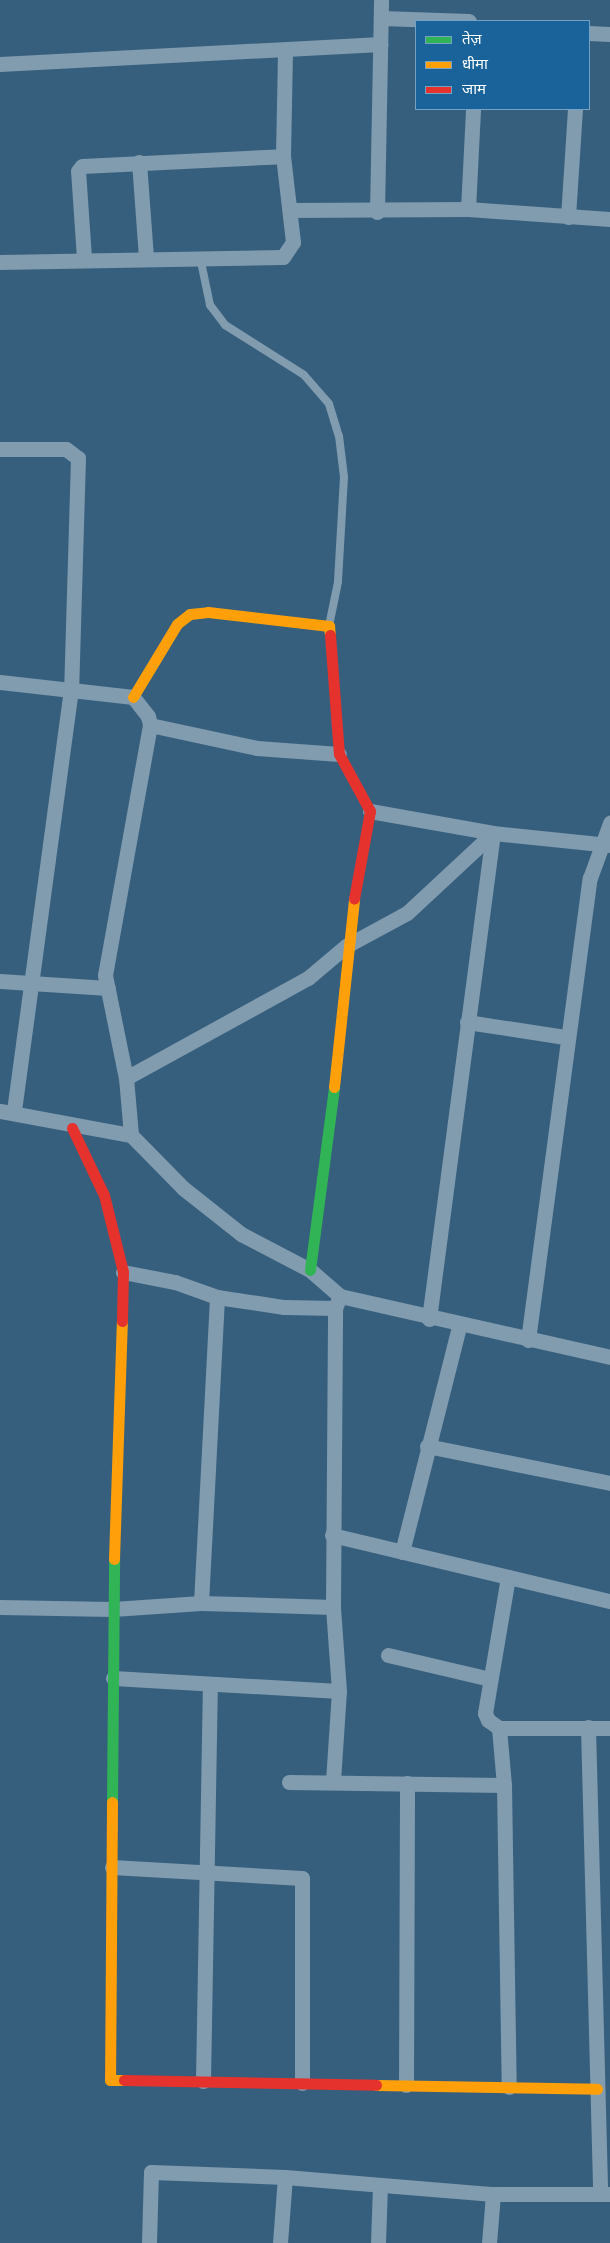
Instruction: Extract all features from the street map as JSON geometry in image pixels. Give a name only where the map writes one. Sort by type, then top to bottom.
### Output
[{"type":"street","points":[[377,212],[381,0]]},
{"type":"street","points":[[381,18],[440,20]]},
{"type":"street","points":[[590,33],[610,34]]},
{"type":"street","points":[[0,64],[285,51],[380,44]]},
{"type":"street","points":[[0,262],[84,258],[283,257],[293,242],[283,156],[285,51]]},
{"type":"street","points":[[468,209],[473,110]]},
{"type":"street","points":[[568,217],[575,110]]},
{"type":"street","points":[[84,258],[78,171],[88,165],[283,156]]},
{"type":"street","points":[[139,162],[146,257]]},
{"type":"street","points":[[290,210],[377,212],[468,209],[610,219]]},
{"type":"street","points":[[0,449],[66,449],[78,458],[71,689],[28,986],[7,1112],[72,1128],[131,1135],[183,1188],[242,1234],[310,1270],[337,1302],[332,1535],[333,1607],[339,1691],[333,1781]]},
{"type":"street","points":[[133,697],[177,624],[190,614],[329,626],[339,754],[370,811],[346,946],[340,1041],[310,1270]]},
{"type":"street","points":[[0,682],[133,697]]},
{"type":"street","points":[[131,1135],[126,1078],[108,988],[108,952],[150,725],[133,697]]},
{"type":"street","points":[[150,725],[257,748],[339,754]]},
{"type":"street","points":[[370,811],[493,833],[606,844]]},
{"type":"street","points":[[528,1340],[565,1038],[590,878],[606,844],[610,824]]},
{"type":"street","points":[[126,1078],[308,978],[346,946],[407,913],[493,833]]},
{"type":"street","points":[[429,1319],[493,833]]},
{"type":"street","points":[[0,981],[28,986],[108,988]]},
{"type":"street","points":[[467,1022],[565,1038]]},
{"type":"street","points":[[72,1128],[104,1195],[123,1272],[113,1609],[110,2080],[597,2089]]},
{"type":"street","points":[[123,1272],[175,1282],[217,1297],[284,1307],[337,1302],[429,1319],[610,1357]]},
{"type":"street","points":[[201,1604],[217,1297]]},
{"type":"street","points":[[402,1552],[427,1446],[459,1326]]},
{"type":"street","points":[[427,1446],[610,1483]]},
{"type":"street","points":[[332,1535],[610,1601]]},
{"type":"street","points":[[508,1577],[485,1713],[499,1728],[504,1785],[509,2087]]},
{"type":"street","points":[[0,1607],[113,1609],[201,1604],[333,1607]]},
{"type":"street","points":[[388,1655],[490,1679]]},
{"type":"street","points":[[113,1678],[339,1691]]},
{"type":"street","points":[[203,2081],[210,1684]]},
{"type":"street","points":[[149,2243],[152,2172],[285,2177],[493,2194],[605,2194],[597,2089],[588,1727]]},
{"type":"street","points":[[499,1728],[610,1728]]},
{"type":"street","points":[[289,1782],[333,1781],[504,1785]]},
{"type":"street","points":[[406,2085],[407,1783]]},
{"type":"street","points":[[112,1867],[302,1878],[302,2083]]},
{"type":"street","points":[[280,2243],[285,2177]]},
{"type":"street","points":[[378,2243],[380,2185]]},
{"type":"street","points":[[489,2243],[493,2194]]},
{"type":"lane","points":[[199,256],[210,305],[225,325],[304,375],[328,404],[339,436],[344,477],[338,582],[329,626]]},
{"type":"traffic: fast","points":[[310,1270],[334,1087]]},
{"type":"traffic: fast","points":[[112,1802],[114,1559]]},
{"type":"traffic: slow","points":[[133,697],[177,624],[190,614],[208,612],[329,626],[330,635]]},
{"type":"traffic: slow","points":[[334,1087],[354,899]]},
{"type":"traffic: slow","points":[[114,1559],[122,1321]]},
{"type":"traffic: slow","points":[[112,1802],[110,2080],[124,2080]]},
{"type":"traffic: slow","points":[[376,2085],[597,2089]]},
{"type":"traffic: jam","points":[[330,635],[339,754],[370,811],[354,899]]},
{"type":"traffic: jam","points":[[72,1128],[104,1195],[123,1272],[122,1321]]},
{"type":"traffic: jam","points":[[124,2080],[376,2085]]}]
